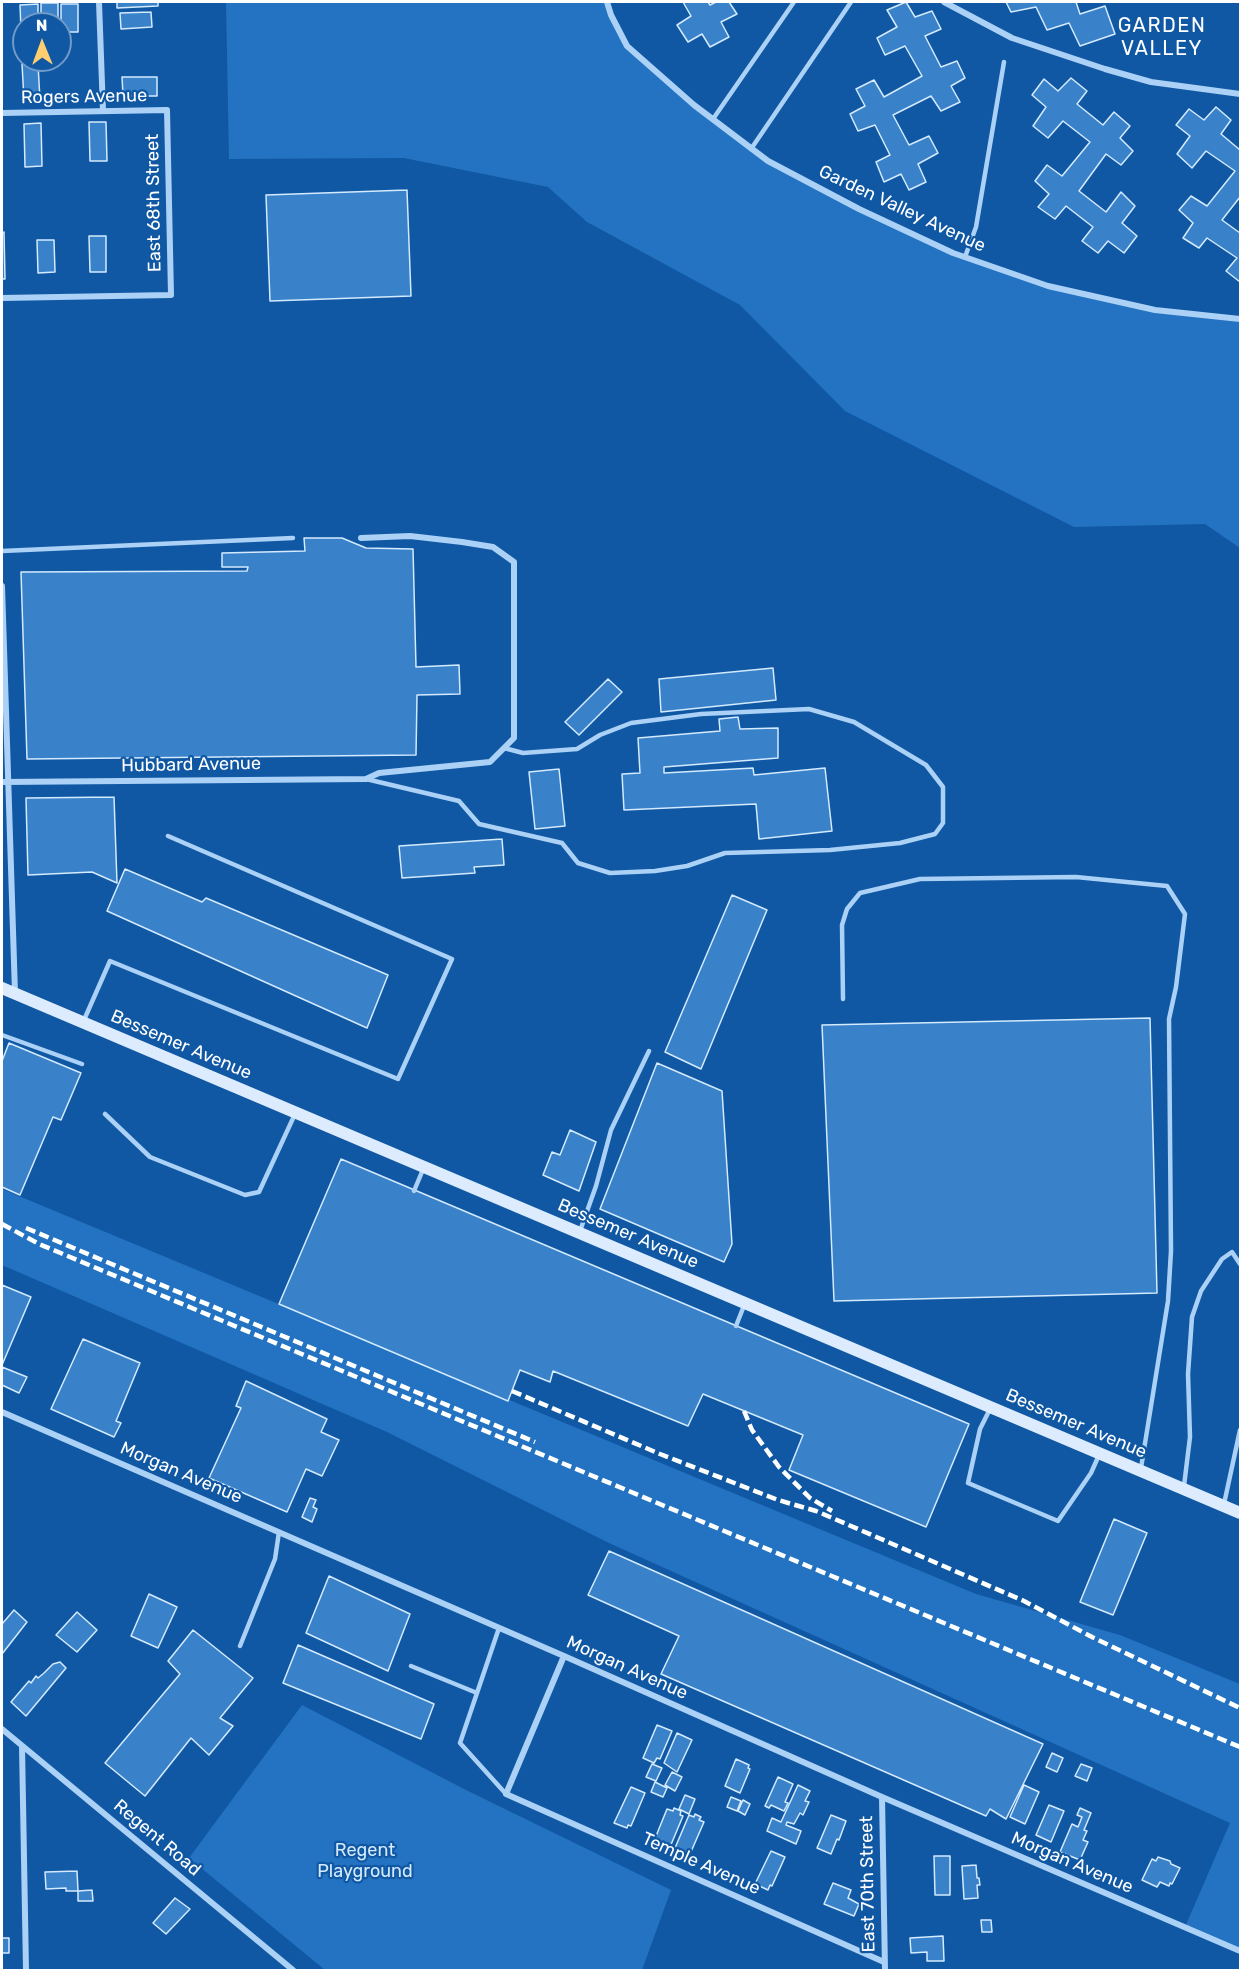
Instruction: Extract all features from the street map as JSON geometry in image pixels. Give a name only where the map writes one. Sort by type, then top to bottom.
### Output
[{"type":"street","points":[[99,2],[103,111]]},
{"type":"street","name":"Garden Valley Avenue","points":[[607,2],[627,46],[713,119],[768,161],[859,208],[965,257],[1048,286],[1155,310],[1240,319]]},
{"type":"street","points":[[944,2],[1012,38],[1105,69],[1151,82],[1240,94]]},
{"type":"street","name":"Rogers Avenue","points":[[2,113],[168,110]]},
{"type":"street","name":"East 68th Street","points":[[2,298],[171,295],[168,110]]},
{"type":"street","points":[[361,538],[410,536],[493,546],[514,562],[514,738],[504,748]]},
{"type":"street","points":[[2,585],[4,782],[15,994]]},
{"type":"street","name":"Hubbard Avenue","points":[[4,782],[366,779],[379,772],[490,762],[504,748]]},
{"type":"street","name":"Bessemer Avenue","points":[[2,988],[1240,1513]]},
{"type":"street","name":"Morgan Avenue","points":[[2,1412],[1240,1951]]},
{"type":"street","points":[[506,1794],[564,1656]]},
{"type":"street","name":"Regent Road","points":[[2,1729],[293,1971]]},
{"type":"street","points":[[22,1746],[26,1971]]},
{"type":"street","name":"Temple Avenue","points":[[506,1794],[884,1962]]},
{"type":"street","name":"East 70th Street","points":[[882,1797],[885,1971]]},
{"type":"lane","points":[[713,119],[794,2]]},
{"type":"lane","points":[[751,148],[851,2]]},
{"type":"lane","points":[[965,257],[976,227],[1004,62]]},
{"type":"lane","points":[[2,551],[293,538]]},
{"type":"lane","points":[[366,779],[459,801],[479,824],[562,843],[578,863],[610,873],[655,871],[687,866],[725,854],[900,843],[935,834],[944,823],[944,786],[926,765],[854,722],[809,709],[701,714],[632,723],[600,735],[577,748],[523,753],[504,748]]},
{"type":"lane","points":[[82,1023],[110,961],[398,1079],[452,959],[168,837]]},
{"type":"lane","points":[[843,999],[842,925],[847,909],[860,893],[920,879],[1076,877],[1167,886],[1185,914],[1176,987],[1168,1019],[1171,1251],[1168,1301],[1141,1471]]},
{"type":"lane","points":[[2,1035],[82,1064]]},
{"type":"lane","points":[[579,1233],[596,1186],[611,1130],[649,1051]]},
{"type":"lane","points":[[105,1114],[150,1156],[245,1195],[259,1192],[296,1113]]},
{"type":"lane","points":[[414,1191],[424,1167]]},
{"type":"lane","points":[[1184,1489],[1190,1437],[1188,1374],[1192,1317],[1201,1292],[1222,1259],[1232,1252],[1240,1264]]},
{"type":"lane","points":[[736,1326],[745,1303]]},
{"type":"lane","points":[[991,1407],[980,1429],[968,1483],[1058,1521],[1091,1473],[1100,1454]]},
{"type":"lane","points":[[1224,1506],[1240,1430]]},
{"type":"lane","points":[[240,1646],[275,1559],[279,1532]]},
{"type":"lane","points":[[499,1628],[459,1743],[506,1794]]},
{"type":"lane","points":[[411,1666],[477,1693]]},
{"type":"green space","points":[[226,2],[607,2],[627,46],[694,105],[768,161],[953,253],[1048,286],[1155,310],[1240,319],[1240,548],[1205,524],[1074,527],[845,411],[740,305],[587,222],[548,187],[404,158],[229,159]]},
{"type":"green space","points":[[2,1189],[976,1594],[1120,1635],[1240,1684],[1240,1951],[1185,1927],[1230,1823],[609,1543],[387,1432],[2,1265]]},
{"type":"green space","name":"Regent Playground","points":[[302,1705],[466,1790],[671,1890],[642,1970],[325,1970],[189,1858]]},
{"type":"building","points":[[117,2],[158,2],[158,6],[117,8]]},
{"type":"building","points":[[683,2],[708,2],[710,5],[716,2],[729,2],[737,14],[721,22],[729,37],[710,47],[702,34],[688,42],[677,25],[691,16]]},
{"type":"building","points":[[906,2],[915,17],[932,11],[941,29],[925,36],[941,67],[957,61],[965,78],[951,86],[960,102],[941,111],[931,96],[893,115],[909,145],[929,136],[938,153],[918,164],[926,182],[909,190],[901,174],[884,182],[876,162],[890,155],[875,125],[858,131],[850,114],[865,106],[856,89],[874,80],[884,97],[922,76],[905,46],[885,55],[877,38],[897,27],[887,10]]},
{"type":"building","points":[[1006,2],[1076,2],[1080,14],[1105,6],[1115,34],[1080,46],[1069,23],[1047,30],[1036,7],[1011,12]]},
{"type":"building","points":[[41,3],[58,3],[58,12],[41,12]]},
{"type":"building","points":[[38,4],[38,12],[20,12],[20,5]]},
{"type":"building","points":[[61,4],[78,4],[78,32],[72,32],[72,12],[61,12]]},
{"type":"building","points":[[151,12],[152,27],[121,29],[120,13]]},
{"type":"building","points":[[22,72],[38,72],[40,100],[24,100]]},
{"type":"building","points":[[122,77],[157,77],[157,96],[123,96]]},
{"type":"building","points":[[1071,78],[1087,91],[1077,104],[1103,125],[1114,112],[1130,126],[1120,138],[1133,151],[1121,165],[1106,154],[1079,191],[1106,212],[1121,192],[1135,206],[1122,223],[1137,236],[1124,253],[1108,241],[1098,253],[1082,241],[1093,227],[1066,206],[1055,219],[1038,207],[1049,194],[1035,181],[1047,165],[1062,176],[1090,142],[1063,121],[1048,138],[1033,126],[1046,107],[1032,95],[1044,79],[1058,91]]},
{"type":"building","points":[[1216,107],[1231,120],[1221,134],[1240,150],[1240,197],[1222,220],[1240,233],[1240,282],[1226,271],[1237,258],[1207,238],[1199,248],[1183,238],[1193,223],[1179,210],[1191,196],[1207,206],[1235,171],[1206,151],[1192,168],[1177,154],[1190,136],[1176,125],[1189,109],[1204,120]]},
{"type":"building","points":[[89,122],[106,122],[107,161],[90,161]]},
{"type":"building","points":[[41,123],[42,166],[25,167],[24,124]]},
{"type":"building","points":[[407,190],[411,296],[270,301],[266,195]]},
{"type":"building","points":[[4,232],[5,279],[2,279],[2,233]]},
{"type":"building","points":[[89,236],[106,236],[106,272],[90,272]]},
{"type":"building","points":[[37,240],[54,240],[55,272],[38,273]]},
{"type":"building","points":[[304,538],[342,538],[366,548],[413,549],[416,667],[459,665],[460,694],[417,695],[416,755],[27,759],[21,572],[247,571],[248,567],[222,567],[222,553],[305,551]]},
{"type":"building","points":[[773,668],[776,700],[661,712],[659,679]]},
{"type":"building","points":[[608,679],[622,692],[579,735],[565,722]]},
{"type":"building","points":[[738,717],[740,729],[778,728],[778,758],[664,767],[664,773],[753,768],[754,775],[825,768],[832,831],[759,839],[756,804],[624,810],[622,774],[640,773],[638,738],[720,731],[719,719]]},
{"type":"building","points":[[559,769],[565,826],[535,829],[529,772]]},
{"type":"building","points":[[114,797],[117,883],[92,872],[28,875],[26,798]]},
{"type":"building","points":[[502,839],[504,865],[474,867],[475,873],[402,878],[399,846]]},
{"type":"building","points":[[125,869],[202,902],[206,898],[388,975],[367,1028],[107,911]]},
{"type":"building","points":[[732,895],[767,910],[701,1069],[665,1052]]},
{"type":"building","points":[[1150,1018],[1157,1293],[834,1301],[822,1025]]},
{"type":"building","points":[[9,1043],[81,1073],[61,1120],[53,1117],[20,1195],[2,1187],[2,1061]]},
{"type":"building","points":[[657,1063],[722,1091],[732,1244],[724,1262],[600,1209]]},
{"type":"building","points":[[570,1130],[596,1142],[579,1191],[543,1175],[552,1152],[560,1155]]},
{"type":"building","points":[[341,1159],[969,1424],[926,1527],[789,1470],[803,1435],[703,1394],[688,1426],[553,1371],[550,1382],[520,1370],[508,1401],[279,1304]]},
{"type":"building","points":[[2,1285],[31,1297],[2,1365]]},
{"type":"building","points":[[83,1339],[140,1363],[116,1421],[121,1423],[114,1437],[51,1409]]},
{"type":"building","points":[[2,1367],[27,1377],[19,1393],[2,1385]]},
{"type":"building","points":[[246,1381],[327,1419],[321,1432],[339,1440],[322,1476],[306,1469],[287,1512],[209,1478],[241,1408],[236,1406]]},
{"type":"building","points":[[310,1498],[316,1500],[313,1507],[317,1509],[312,1522],[302,1517]]},
{"type":"building","points":[[1114,1519],[1147,1533],[1113,1615],[1080,1602]]},
{"type":"building","points":[[609,1551],[1043,1744],[1006,1819],[990,1809],[986,1816],[661,1674],[679,1636],[588,1595]]},
{"type":"building","points":[[329,1576],[410,1614],[388,1671],[306,1633]]},
{"type":"building","points":[[149,1594],[177,1607],[158,1648],[131,1636]]},
{"type":"building","points":[[14,1610],[27,1622],[2,1654],[2,1624]]},
{"type":"building","points":[[77,1612],[97,1630],[77,1652],[56,1635]]},
{"type":"building","points":[[193,1630],[253,1678],[220,1718],[233,1726],[209,1755],[191,1738],[145,1796],[105,1763],[180,1674],[168,1661]]},
{"type":"building","points":[[298,1645],[434,1704],[421,1739],[283,1683]]},
{"type":"building","points":[[60,1662],[66,1668],[26,1716],[11,1702],[29,1681],[31,1683],[36,1676],[38,1678],[53,1664]]},
{"type":"building","points":[[657,1725],[672,1731],[660,1759],[657,1758],[654,1763],[643,1758]]},
{"type":"building","points":[[677,1733],[692,1740],[677,1772],[664,1763]]},
{"type":"building","points":[[1052,1753],[1063,1758],[1057,1772],[1046,1767]]},
{"type":"building","points":[[736,1759],[749,1765],[750,1769],[740,1793],[725,1786]]},
{"type":"building","points":[[652,1764],[662,1768],[656,1781],[646,1777]]},
{"type":"building","points":[[1081,1764],[1092,1768],[1087,1781],[1075,1776]]},
{"type":"building","points":[[672,1772],[682,1777],[675,1791],[665,1785]]},
{"type":"building","points":[[778,1777],[793,1784],[785,1802],[788,1803],[784,1811],[771,1805],[769,1808],[765,1806]]},
{"type":"building","points":[[655,1782],[667,1788],[663,1797],[651,1792]]},
{"type":"building","points":[[798,1785],[810,1791],[805,1801],[809,1802],[803,1815],[800,1813],[794,1824],[787,1822],[786,1825],[801,1831],[796,1844],[767,1831],[772,1818],[781,1822]]},
{"type":"building","points":[[1024,1785],[1039,1792],[1025,1824],[1010,1817]]},
{"type":"building","points":[[631,1787],[645,1793],[631,1826],[628,1825],[627,1828],[614,1823]]},
{"type":"building","points":[[685,1795],[695,1799],[689,1814],[679,1809]]},
{"type":"building","points":[[731,1797],[741,1801],[737,1811],[727,1807]]},
{"type":"building","points":[[743,1800],[750,1804],[745,1815],[738,1811]]},
{"type":"building","points":[[1049,1805],[1064,1811],[1051,1842],[1036,1835]]},
{"type":"building","points":[[674,1808],[681,1811],[680,1815],[683,1816],[670,1847],[654,1841],[667,1809],[673,1811]]},
{"type":"building","points":[[1080,1808],[1091,1813],[1084,1830],[1087,1831],[1083,1840],[1088,1842],[1080,1860],[1060,1852],[1072,1824],[1078,1827],[1082,1817],[1077,1815]]},
{"type":"building","points":[[695,1814],[701,1817],[699,1820],[704,1822],[690,1854],[675,1848],[689,1815],[694,1817]]},
{"type":"building","points":[[831,1815],[846,1821],[831,1854],[817,1848]]},
{"type":"building","points":[[771,1851],[785,1857],[768,1890],[755,1884]]},
{"type":"building","points":[[934,1856],[950,1856],[950,1895],[935,1895]]},
{"type":"building","points":[[1158,1857],[1180,1868],[1169,1886],[1160,1882],[1157,1887],[1142,1880],[1152,1859],[1156,1861]]},
{"type":"building","points":[[976,1865],[980,1885],[977,1885],[978,1898],[964,1899],[962,1866]]},
{"type":"building","points":[[77,1871],[78,1891],[66,1891],[66,1888],[46,1889],[45,1872]]},
{"type":"building","points":[[833,1883],[851,1890],[848,1898],[859,1904],[854,1916],[824,1904]]},
{"type":"building","points":[[92,1890],[93,1901],[78,1901],[78,1891]]},
{"type":"building","points":[[175,1898],[190,1909],[166,1934],[153,1923]]},
{"type":"building","points":[[981,1920],[991,1920],[992,1932],[982,1932]]},
{"type":"building","points":[[943,1936],[944,1961],[927,1961],[927,1952],[911,1953],[910,1938]]},
{"type":"building","points":[[2,1938],[9,1938],[9,1953],[2,1953]]},
{"type":"railway","points":[[2,1224],[39,1244],[1240,1747]]},
{"type":"railway","points":[[26,1228],[535,1442]]},
{"type":"railway","points":[[512,1391],[660,1454],[778,1500],[816,1511],[1024,1601],[1092,1637],[1240,1708]]},
{"type":"railway","points":[[744,1411],[752,1430],[779,1467],[810,1498],[832,1511]]},
{"type":"district","name":"GARDEN VALLEY","points":[[1162,38]]}]
